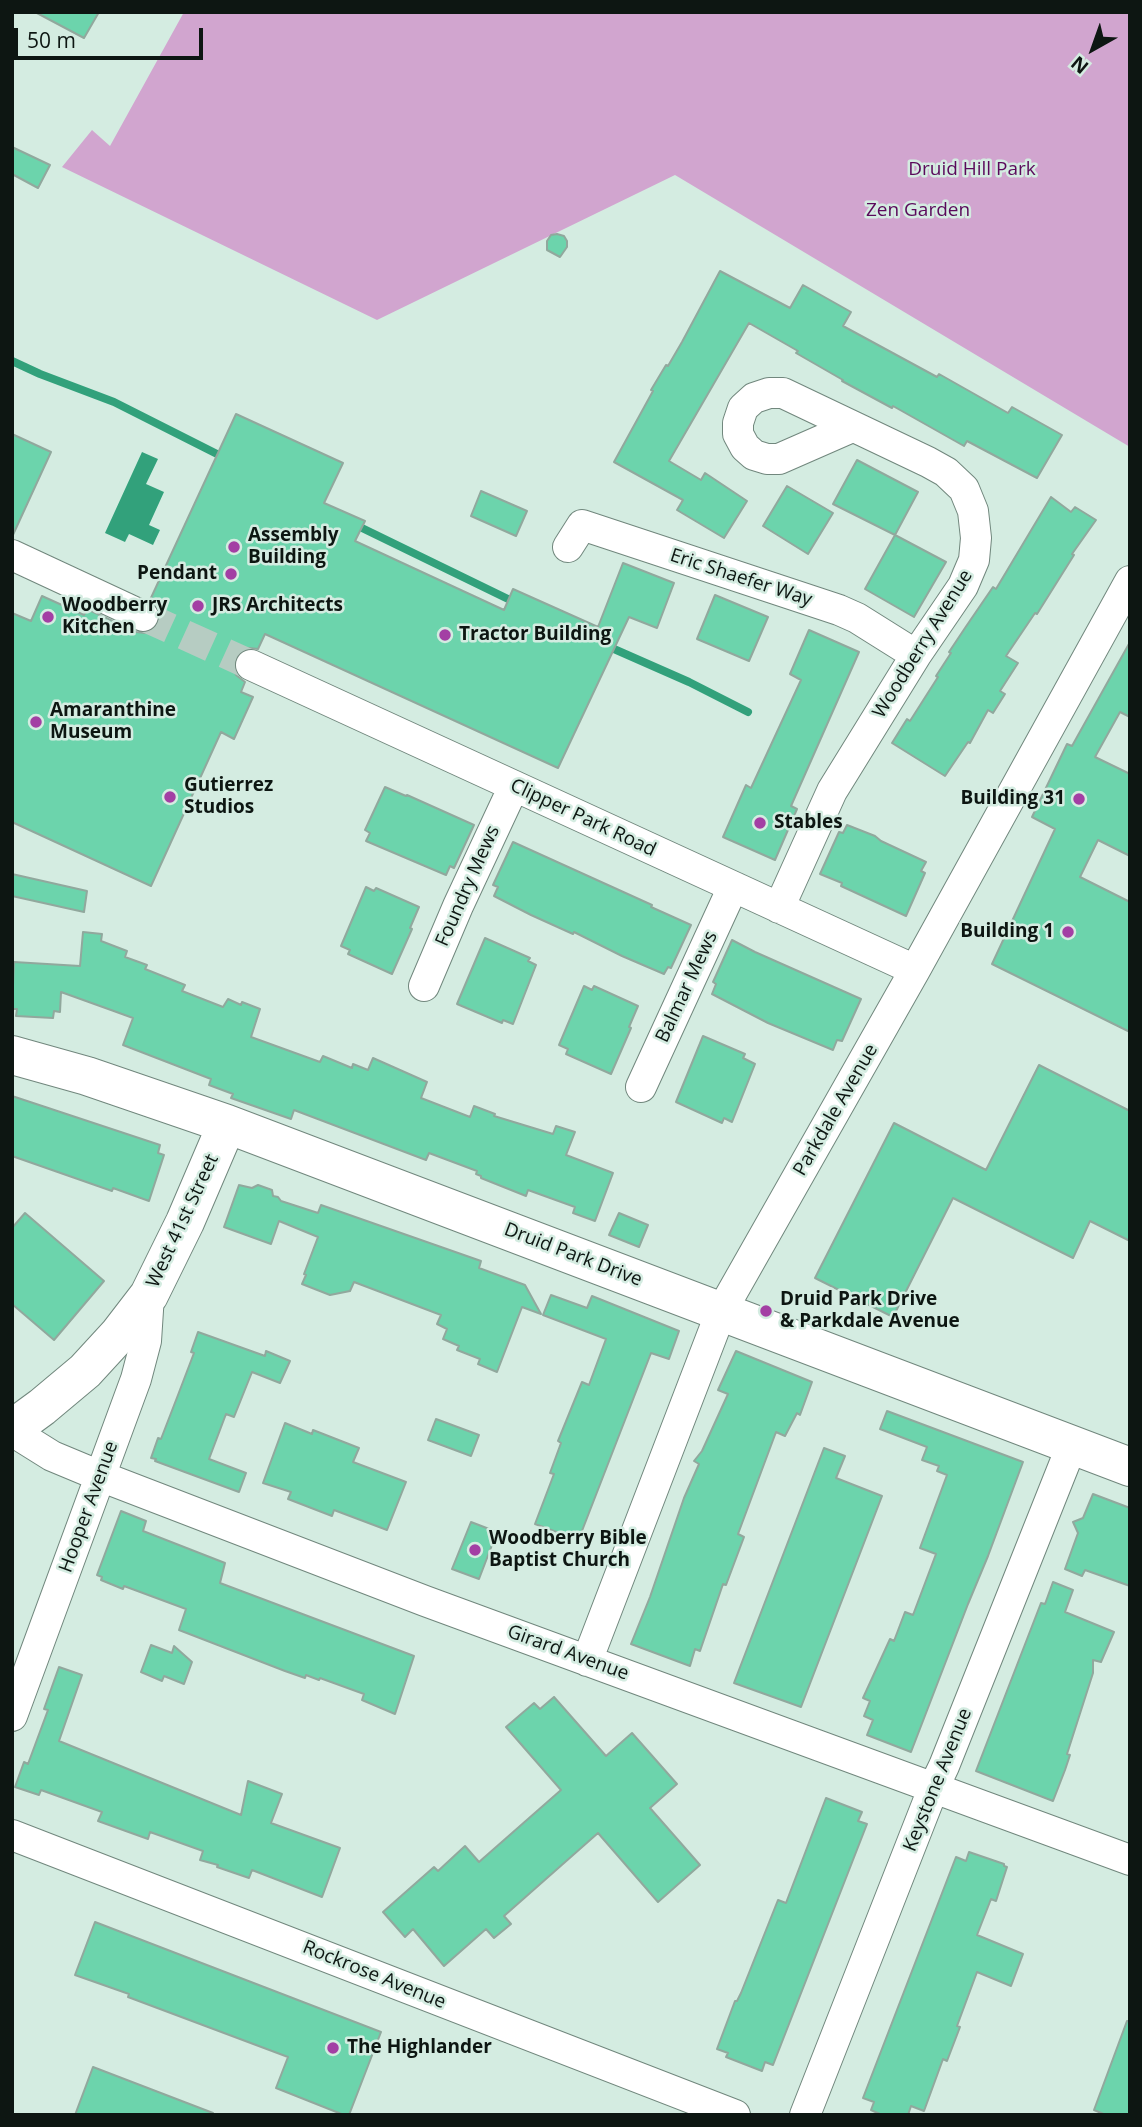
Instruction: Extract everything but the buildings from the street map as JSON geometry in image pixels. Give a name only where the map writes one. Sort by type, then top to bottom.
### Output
[{"type":"main road","name":"Druid Park Drive","points":[[12,1055],[87,1076],[227,1124],[1130,1467]]},
{"type":"main road","name":"West 41st Street","points":[[12,1430],[85,1371],[119,1334],[149,1295],[185,1222],[227,1124]]},
{"type":"street","name":"Woodberry Avenue","points":[[779,908],[832,791],[916,655],[963,586],[974,560],[976,538],[973,511],[964,489],[946,472],[906,450],[852,427]]},
{"type":"street","name":"Eric Shaefer Way","points":[[568,547],[582,525],[839,610],[857,618],[916,655]]},
{"type":"street","points":[[12,555],[143,616]]},
{"type":"street","name":"Parkdale Avenue","points":[[587,1661],[721,1312],[915,970],[1130,581]]},
{"type":"street","name":"Clipper Park Road","points":[[251,666],[915,970]]},
{"type":"street","name":"Foundry Mews","points":[[424,986],[514,786]]},
{"type":"street","name":"Balmar Mews","points":[[641,1087],[733,887]]},
{"type":"street","name":"Hooper Avenue","points":[[12,1716],[136,1379],[146,1341],[149,1295]]},
{"type":"street","name":"Girard Avenue","points":[[12,1430],[52,1456],[100,1476],[587,1661],[1130,1860]]},
{"type":"street","name":"Keystone Avenue","points":[[805,2115],[1072,1445]]},
{"type":"street","name":"Rockrose Avenue","points":[[12,1835],[735,2115]]},
{"type":"green space","name":"Druid Hill Park","points":[[184,12],[1130,12],[1130,447],[675,175],[377,320],[62,167],[92,130],[110,146]]},
{"type":"shaded area","points":[[142,452],[158,459],[146,484],[164,492],[149,525],[160,530],[153,545],[129,534],[125,542],[105,533]]},
{"type":"waterway","points":[[12,361],[114,402],[217,454]]},
{"type":"waterway","points":[[362,528],[508,599]]},
{"type":"waterway","points":[[614,649],[748,712]]},
{"type":"tunnel","points":[[143,616],[251,665]]},
{"type":"place","name":"Assembly Building","points":[[234,547]]},
{"type":"place","name":"Pendant","points":[[231,574]]},
{"type":"place","name":"JRS Architects","points":[[198,606]]},
{"type":"place","name":"Woodberry Kitchen","points":[[48,617]]},
{"type":"place","name":"Tractor Building","points":[[445,635]]},
{"type":"place","name":"Amaranthine Museum","points":[[36,722]]},
{"type":"place","name":"Gutierrez Studios","points":[[170,797]]},
{"type":"place","name":"Building 31","points":[[1079,799]]},
{"type":"place","name":"Stables","points":[[760,823]]},
{"type":"place","name":"Building 1","points":[[1068,932]]},
{"type":"place","name":"Druid Park Drive & Parkdale Avenue","points":[[766,1311]]},
{"type":"place","name":"Woodberry Bible Baptist Church","points":[[475,1550]]},
{"type":"place","name":"The Highlander","points":[[333,2048]]},
{"type":"park label","name":"Zen Garden","points":[[918,211]]}]
